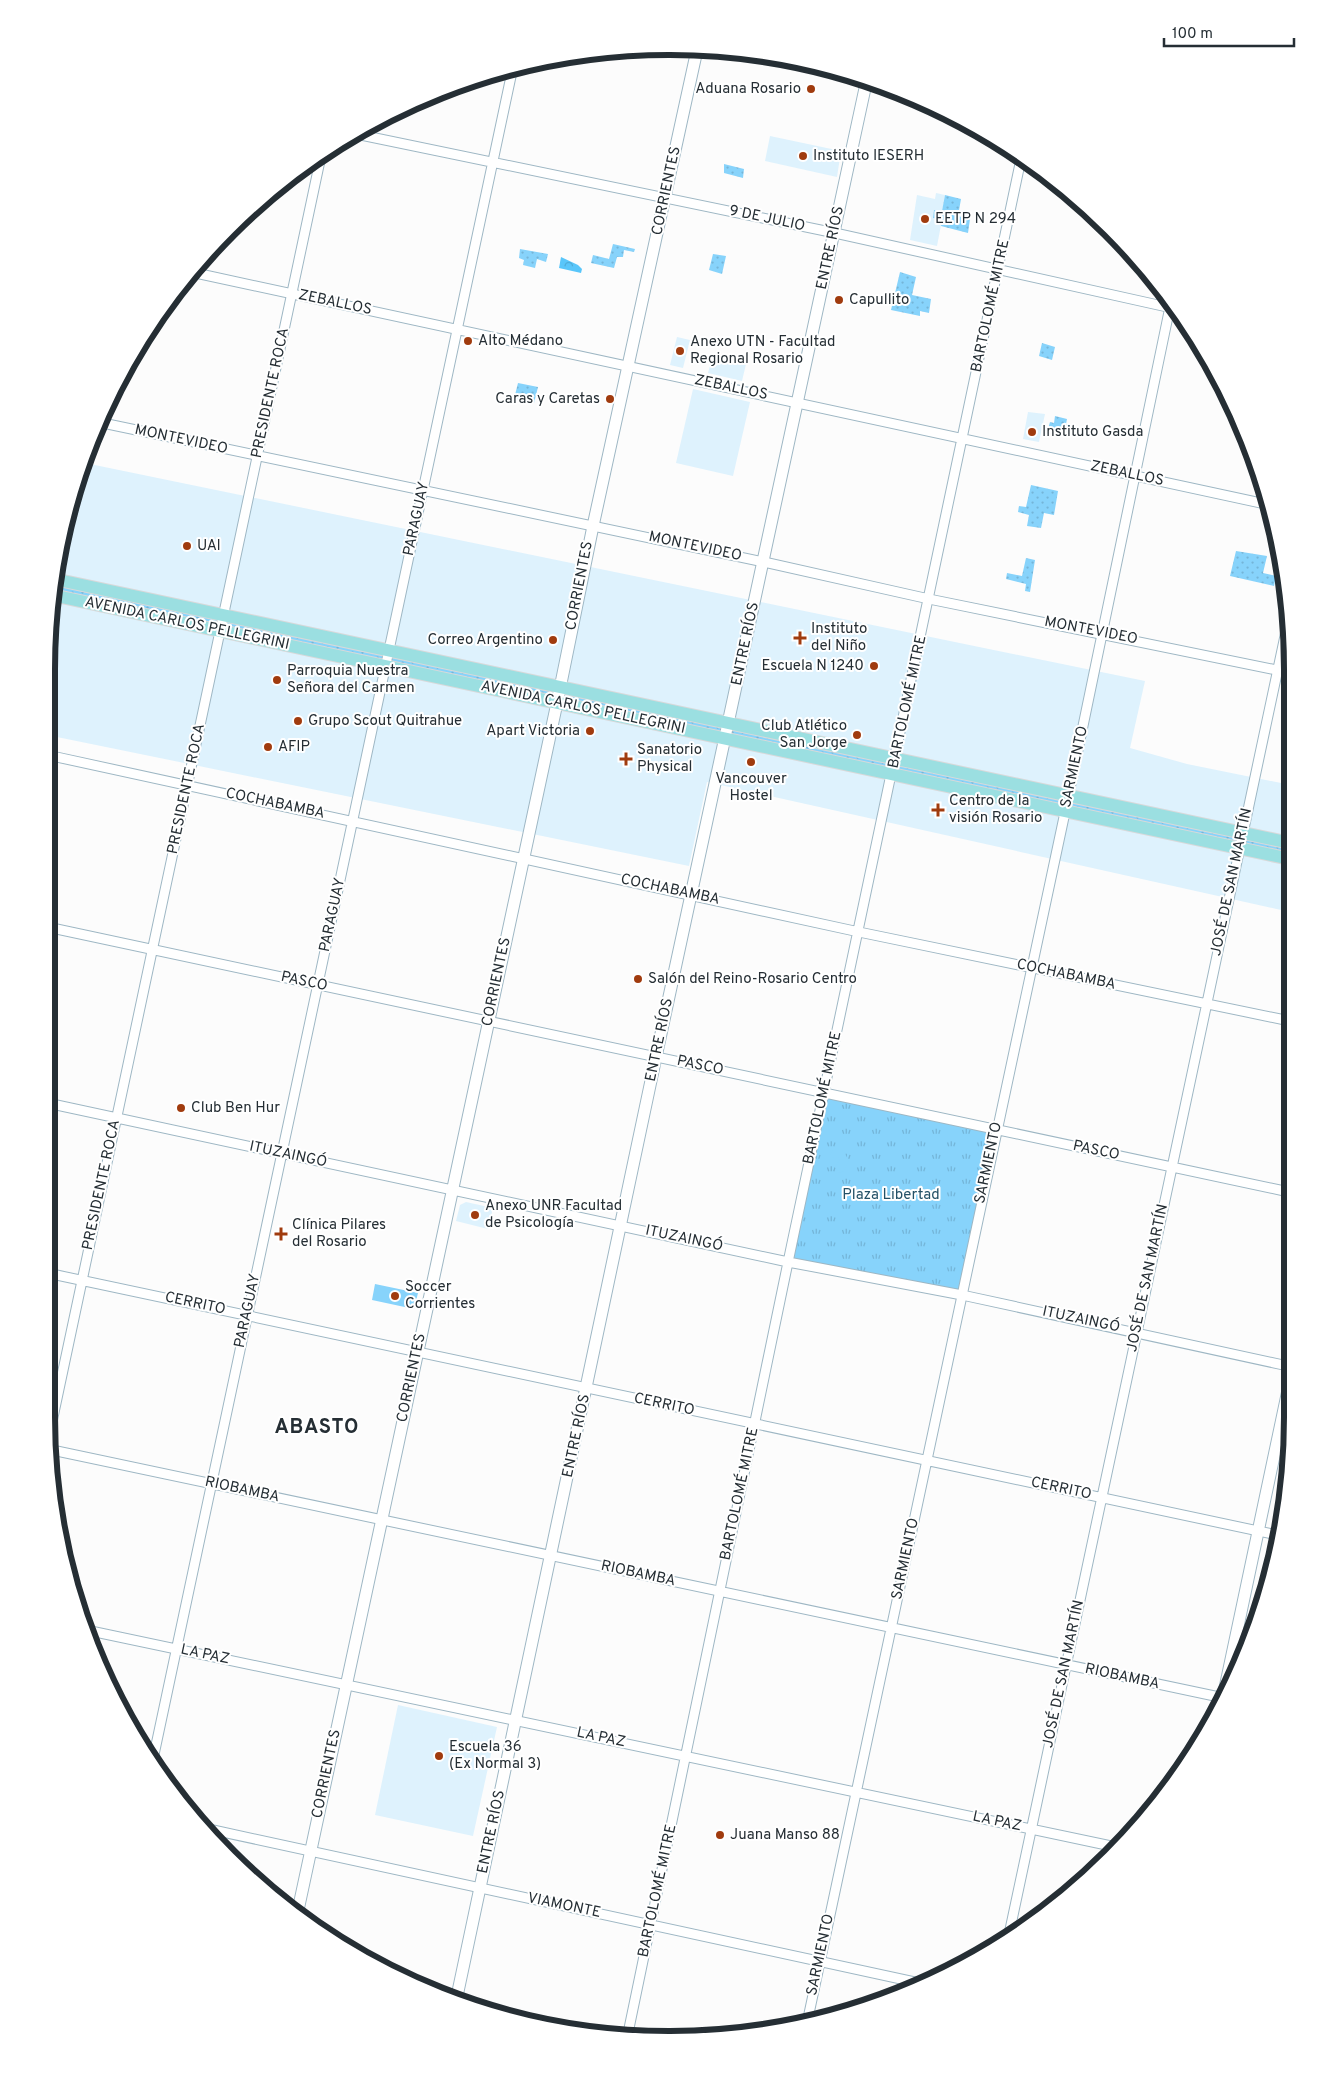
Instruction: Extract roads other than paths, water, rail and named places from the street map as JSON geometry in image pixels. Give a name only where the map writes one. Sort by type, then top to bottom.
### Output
[{"type":"main road","name":"CORRIENTES","points":[[299,1907],[524,858],[593,526],[696,56]]},
{"type":"main road","name":"ENTRE RÍOS","points":[[458,1993],[622,1226],[656,1057],[693,895],[865,87]]},
{"type":"main road","name":"AVENIDA CARLOS PELLEGRINI","points":[[61,582],[1284,842]]},
{"type":"main road","name":"AVENIDA CARLOS PELLEGRINI","points":[[59,597],[1284,858]]},
{"type":"main road","points":[[1229,1669],[1284,1409]]},
{"type":"street","name":"PARAGUAY","points":[[155,1751],[511,76]]},
{"type":"street","name":"9 DE JULIO","points":[[364,136],[835,233],[998,270],[1163,304]]},
{"type":"street","name":"PRESIDENTE ROCA","points":[[55,1408],[319,165]]},
{"type":"street","name":"BARTOLOMÉ MITRE","points":[[629,2030],[788,1262],[1021,166]]},
{"type":"street","name":"ZEBALLOS","points":[[199,274],[1260,502]]},
{"type":"street","name":"SARMIENTO","points":[[809,2015],[1170,314]]},
{"type":"street","name":"MONTEVIDEO","points":[[107,424],[764,562],[929,599],[1284,671]]},
{"type":"street","name":"JOSÉ DE SAN MARTÍN","points":[[1011,1927],[1242,832],[1283,646]]},
{"type":"street","name":"COCHABAMBA","points":[[55,757],[859,932],[1284,1020]]},
{"type":"street","name":"PASCO","points":[[55,929],[1284,1191]]},
{"type":"street","name":"ITUZAINGÓ","points":[[55,1105],[788,1262],[962,1295],[1284,1365]]},
{"type":"street","name":"CERRITO","points":[[55,1275],[1272,1534]]},
{"type":"street","name":"RIOBAMBA","points":[[56,1451],[1216,1698]]},
{"type":"street","name":"LA PAZ","points":[[95,1632],[1109,1846]]},
{"type":"street","name":"VIAMONTE","points":[[215,1830],[651,1924],[906,1984]]},
{"type":"place","name":"Aduana Rosario","points":[[811,89]]},
{"type":"place","name":"Instituto IESERH","points":[[803,156]]},
{"type":"place","name":"EETP N 294","points":[[925,219]]},
{"type":"place","name":"Capullito","points":[[839,300]]},
{"type":"place","name":"Alto Médano","points":[[468,341]]},
{"type":"place","name":"Anexo UTN - Facultad Regional Rosario","points":[[680,351]]},
{"type":"place","name":"Caras y Caretas","points":[[610,399]]},
{"type":"place","name":"Instituto Gasda","points":[[1032,432]]},
{"type":"place","name":"UAI","points":[[187,546]]},
{"type":"place","name":"Instituto del Niño","points":[[800,638]]},
{"type":"place","name":"Correo Argentino","points":[[553,640]]},
{"type":"place","name":"Escuela N 1240","points":[[874,666]]},
{"type":"place","name":"Parroquia Nuestra Señora del Carmen","points":[[277,680]]},
{"type":"place","name":"Grupo Scout Quitrahue","points":[[298,721]]},
{"type":"place","name":"Apart Victoria","points":[[590,731]]},
{"type":"place","name":"Club Atlético San Jorge","points":[[857,735]]},
{"type":"place","name":"AFIP","points":[[268,747]]},
{"type":"place","name":"Sanatorio Physical","points":[[626,759]]},
{"type":"place","name":"Vancouver Hostel","points":[[751,762]]},
{"type":"place","name":"Centro de la visión Rosario","points":[[938,810]]},
{"type":"place","name":"Salón del Reino-Rosario Centro","points":[[638,979]]},
{"type":"place","name":"Club Ben Hur","points":[[181,1108]]},
{"type":"place","name":"Anexo UNR Facultad de Psicología","points":[[475,1215]]},
{"type":"place","name":"Clínica Pilares del Rosario","points":[[281,1234]]},
{"type":"place","name":"Soccer Corrientes","points":[[395,1296]]},
{"type":"place","name":"Escuela 36 (Ex Normal 3)","points":[[439,1756]]},
{"type":"place","name":"Juana Manso 88","points":[[720,1835]]},
{"type":"district","name":"ABASTO","points":[[317,1428]]},
{"type":"park label","name":"Plaza Libertad","points":[[891,1195]]}]
